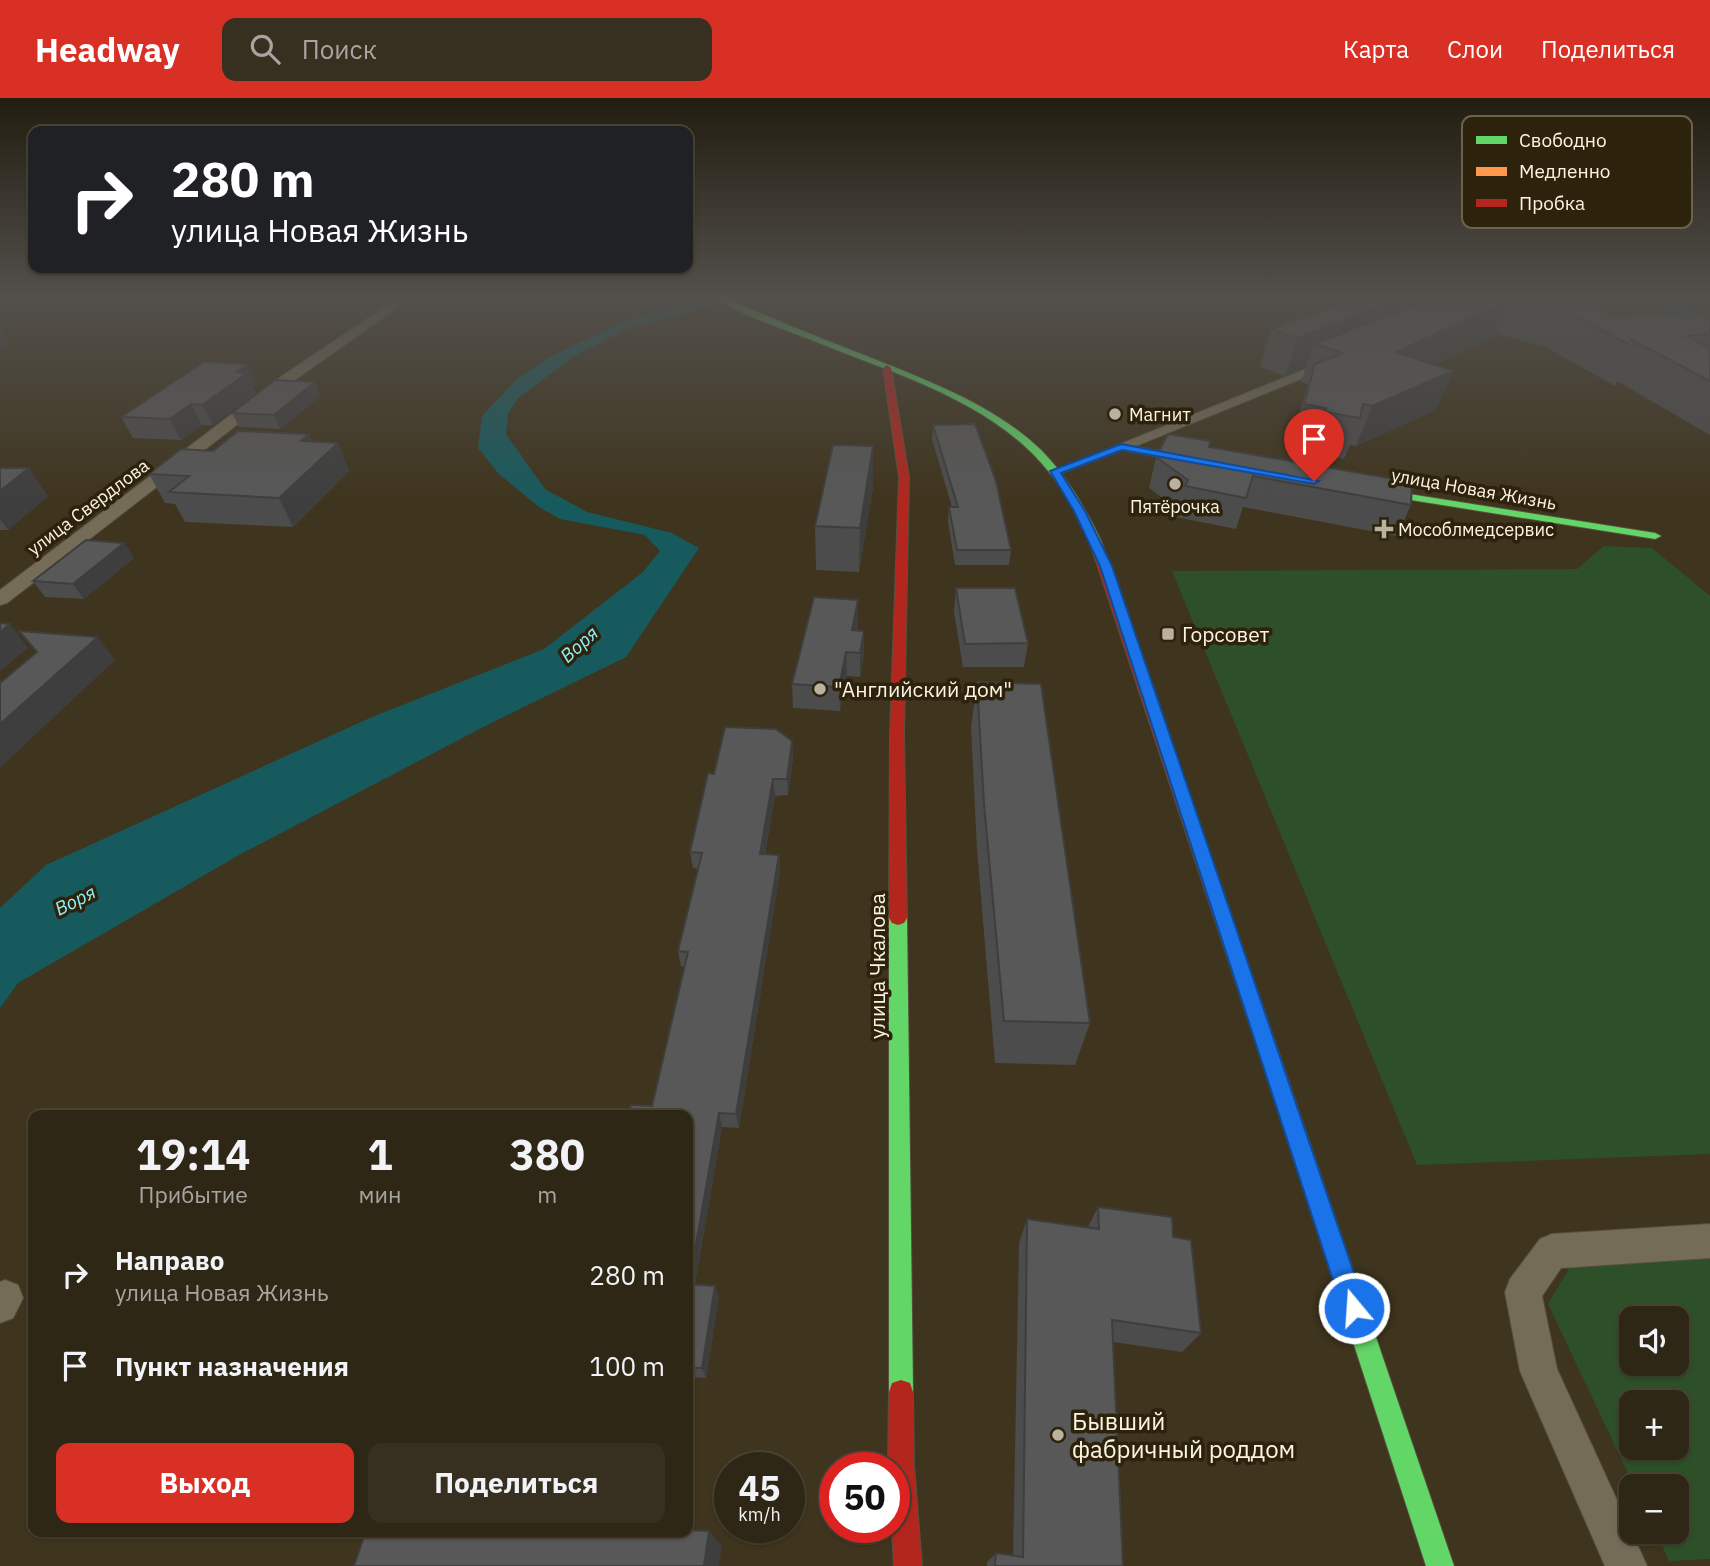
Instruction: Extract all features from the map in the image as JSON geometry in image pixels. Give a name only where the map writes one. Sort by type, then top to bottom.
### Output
[{"type":"street","name":"улица Свердлова","points":[[0,599],[305,367]]},
{"type":"street","points":[[883,367],[965,400],[1007,425],[1055,471],[1079,511],[1106,566],[1440,1566]]},
{"type":"street","points":[[1055,471],[1324,367]]},
{"type":"street","name":"улица Чкалова","points":[[887,368],[904,477],[897,748],[901,1465],[908,1566]]},
{"type":"street","points":[[1121,447],[1217,464]]},
{"type":"street","name":"улица Новая Жизнь","points":[[1355,488],[1655,536]]},
{"type":"street","points":[[1626,1566],[1539,1371],[1523,1292],[1552,1251],[1710,1241]]},
{"type":"green space","points":[[1604,546],[1652,548],[1710,596],[1710,1154],[1417,1165],[1172,571],[1577,569]]},
{"type":"green space","points":[[1710,1240],[1710,1559],[1669,1561],[1662,1544],[1689,1544],[1689,1474],[1628,1474],[1622,1460],[1689,1460],[1689,1390],[1619,1390],[1619,1454],[1548,1304],[1584,1244]]},
{"type":"water","name":"Воря","points":[[535,367],[561,367],[518,398],[508,414],[506,434],[545,489],[587,512],[672,533],[699,548],[626,657],[493,722],[239,855],[18,983],[0,1008],[0,908],[46,865],[372,717],[544,649],[643,572],[660,551],[645,535],[560,519],[539,507],[499,474],[478,448],[482,416],[516,380]]},
{"type":"building","points":[[197,367],[245,367],[237,372],[247,373],[202,405],[191,404],[170,419],[121,417]]},
{"type":"building","points":[[1314,367],[1440,367],[1453,371],[1372,406],[1363,404],[1360,418],[1325,412],[1326,408],[1304,404]]},
{"type":"building","points":[[1682,367],[1710,367],[1710,381]]},
{"type":"building","points":[[275,380],[315,382],[274,415],[232,413]]},
{"type":"building","points":[[975,424],[996,481],[1011,550],[957,550],[949,507],[958,507],[933,425]]},
{"type":"building","points":[[238,431],[309,434],[301,441],[338,443],[279,498],[169,492],[189,476],[149,474],[181,449],[213,451]]},
{"type":"building","points":[[1168,434],[1210,441],[1209,447],[1412,482],[1411,505],[1253,476],[1246,498],[1185,486],[1188,480],[1156,457]]},
{"type":"building","points":[[833,445],[873,446],[860,528],[815,526]]},
{"type":"building","points":[[0,468],[29,468],[0,491]]},
{"type":"building","points":[[86,540],[124,543],[73,584],[33,581]]},
{"type":"building","points":[[956,588],[1015,588],[1028,643],[965,644]]},
{"type":"building","points":[[814,597],[858,600],[852,630],[864,631],[860,653],[846,652],[839,687],[792,684]]},
{"type":"building","points":[[0,623],[10,624],[0,632]]},
{"type":"building","points":[[19,631],[98,637],[0,724],[0,683],[37,652]]},
{"type":"building","points":[[977,682],[1041,684],[1090,1023],[1004,1021],[984,804]]},
{"type":"building","points":[[725,727],[776,729],[792,741],[787,779],[773,779],[760,854],[779,855],[736,1114],[719,1113],[693,1261],[693,1110],[630,1110],[631,1105],[652,1106],[688,952],[678,951],[702,853],[690,852],[708,773],[714,774]]},
{"type":"building","points":[[1098,1207],[1172,1217],[1173,1237],[1191,1240],[1201,1333],[1112,1320],[1123,1566],[995,1566],[996,1553],[1023,1557],[1027,1219],[1099,1229]]},
{"type":"building","points":[[693,1284],[715,1286],[702,1368],[693,1368]]},
{"type":"building","points":[[693,1530],[709,1531],[704,1566],[354,1566],[364,1537],[693,1537]]},
{"type":"traffic: fast","points":[[884,367],[980,411],[1018,435],[1035,450],[1062,482],[1096,543]]},
{"type":"traffic: fast","points":[[1365,490],[1655,536]]},
{"type":"traffic: fast","points":[[898,918],[901,1392]]},
{"type":"traffic: fast","points":[[1269,1053],[1440,1566]]},
{"type":"traffic: slow","points":[[1055,472],[1121,447],[1203,462]]},
{"type":"traffic: jam","points":[[887,368],[904,477],[897,734],[898,918]]},
{"type":"traffic: jam","points":[[1096,543],[1269,1053]]},
{"type":"traffic: jam","points":[[901,1392],[901,1465],[908,1566]]},
{"type":"place","name":"Магнит","points":[[1115,414]]},
{"type":"place","name":"Пятёрочка","points":[[1175,484]]},
{"type":"place","name":"Мособлмедсервис","points":[[1384,529]]},
{"type":"place","name":"Горсовет","points":[[1168,634]]},
{"type":"place","name":"\"Английский дом\"","points":[[820,689]]},
{"type":"place","name":"Бывший фабричный роддом","points":[[1058,1435]]},
{"type":"route","points":[[1314,481],[1121,447],[1055,471],[1079,511],[1106,566],[1354,1308]]}]
